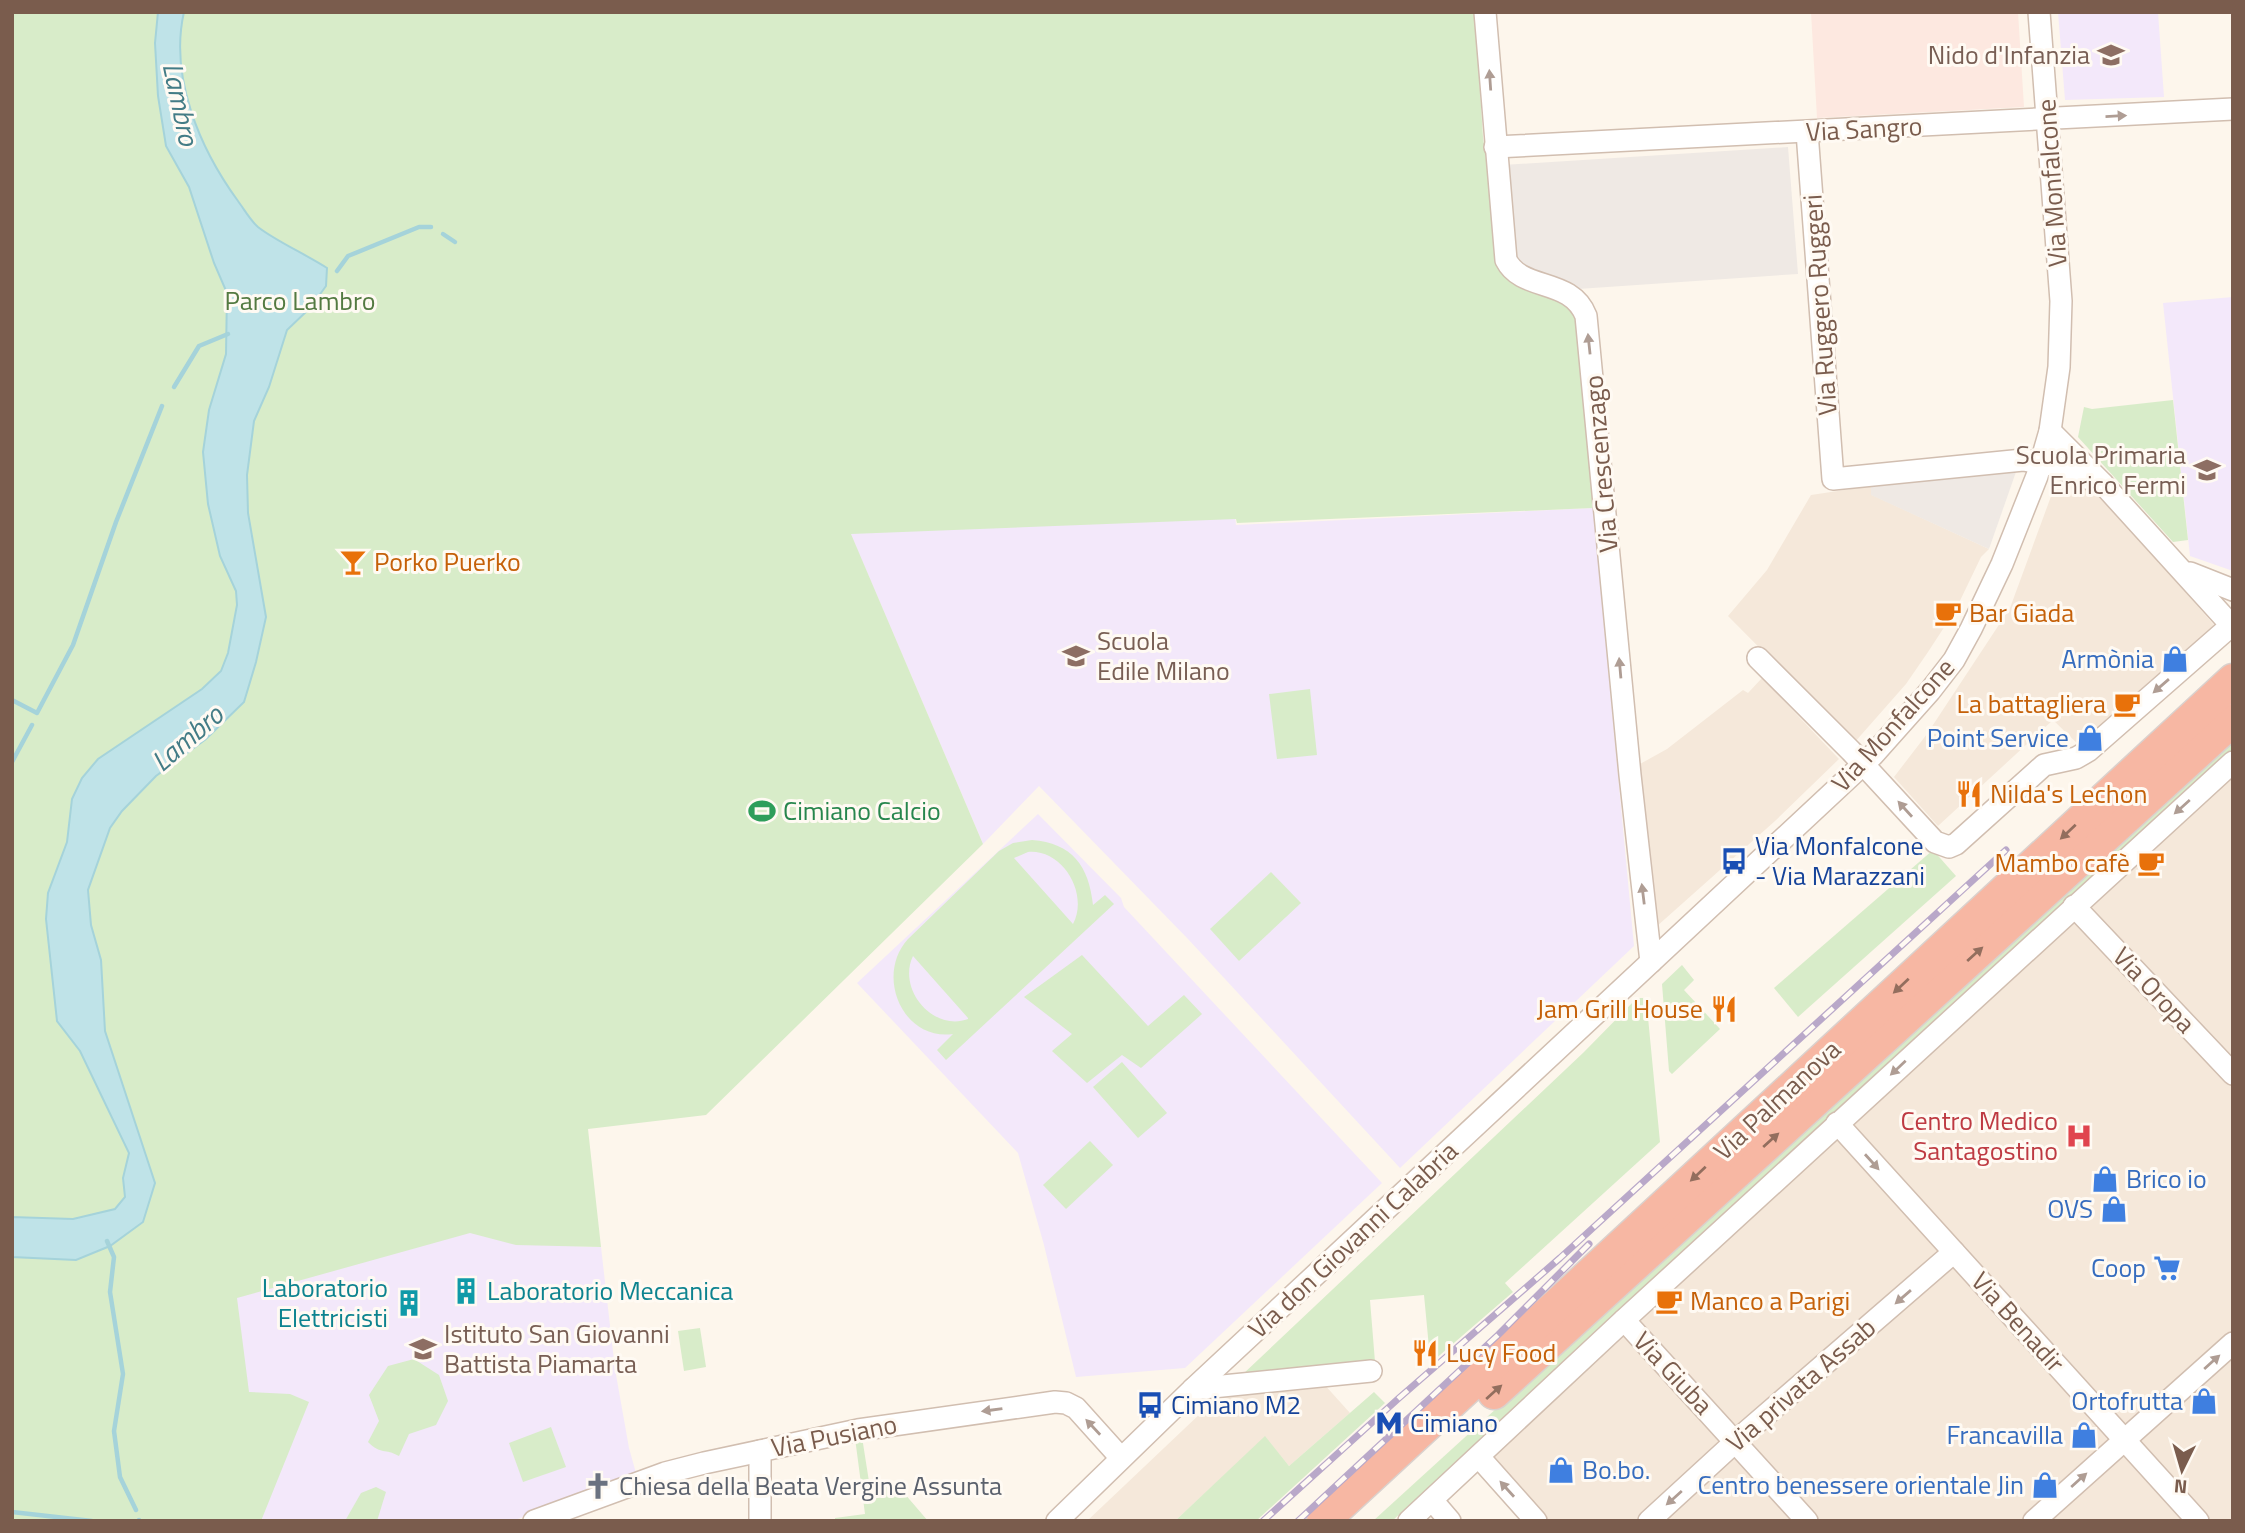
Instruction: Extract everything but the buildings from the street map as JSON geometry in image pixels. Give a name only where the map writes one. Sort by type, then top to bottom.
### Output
[{"type":"highway","points":[[2190,719],[2201,700],[2233,668]]},
{"type":"highway","name":"Via Palmanova","points":[[1323,1521],[2233,680]]},
{"type":"highway","name":"Via Palmanova","points":[[1353,1521],[2233,720]]},
{"type":"street","name":"Via Crescenzago","points":[[1485,12],[1503,248],[1508,265],[1522,276],[1553,286],[1574,297],[1586,316],[1630,775],[1651,962]]},
{"type":"street","name":"Via Monfalcone","points":[[1651,962],[1864,764],[1930,691],[1960,649],[1998,573],[2041,462],[2050,431],[2057,384],[2061,312],[2039,12]]},
{"type":"street","name":"Via Sangro","points":[[1495,147],[2233,109]]},
{"type":"street","name":"Via Ruggero Ruggeri","points":[[1807,132],[1835,480],[2023,460],[2041,462]]},
{"type":"street","points":[[1758,658],[1864,764],[1935,842],[1949,847],[1956,844],[2044,765],[2076,758],[2088,751],[2232,624],[2103,484],[2050,431]]},
{"type":"street","points":[[2041,462],[2103,484]]},
{"type":"street","points":[[2182,568],[2233,590]]},
{"type":"street","points":[[1409,1521],[1837,1123],[2233,762]]},
{"type":"street","name":"Via Oropa","points":[[2074,906],[2233,1074]]},
{"type":"street","name":"Via don Giovanni Calabria","points":[[1057,1521],[1193,1389],[1651,962]]},
{"type":"street","name":"Via Benadir","points":[[1837,1123],[2198,1521]]},
{"type":"street","name":"Via privata Assab","points":[[1649,1521],[1736,1441],[1954,1252]]},
{"type":"street","name":"Via Giuba","points":[[1624,1320],[1807,1521]]},
{"type":"street","points":[[2034,1521],[2233,1343]]},
{"type":"street","points":[[1193,1389],[1371,1371]]},
{"type":"street","name":"Via Pusiano","points":[[534,1521],[664,1474],[760,1451],[884,1426],[1059,1402],[1069,1404],[1079,1411],[1121,1458]]},
{"type":"street","points":[[760,1451],[760,1521]]},
{"type":"street","points":[[1479,1457],[1536,1521]]},
{"type":"street","points":[[1432,1500],[1450,1521]]},
{"type":"shaded area","points":[[1811,12],[2018,12],[2024,107],[1817,118]]},
{"type":"shaded area","name":"Nido d'Infanzia","points":[[2058,12],[2158,12],[2164,97],[2065,100]]},
{"type":"shaded area","points":[[1788,147],[1798,274],[1578,289],[1527,271],[1515,255],[1503,165]]},
{"type":"shaded area","name":"Scuola Primaria Enrico Fermi","points":[[2233,297],[2233,571],[2190,556],[2163,303]]},
{"type":"shaded area","points":[[2017,469],[1989,549],[1871,495],[1871,486]]},
{"type":"shaded area","points":[[2057,480],[2098,492],[2214,625],[2082,748],[2053,720],[1938,826],[1894,777],[1927,734],[2010,608]]},
{"type":"shaded area","points":[[1871,486],[1872,495],[1989,549],[1981,557],[1956,609],[1906,684],[1854,743],[1728,616],[1767,570],[1811,495]]},
{"type":"shaded area","points":[[1233,499],[1236,525],[1593,508],[1634,946],[1400,1168],[1188,939],[1039,786],[983,844],[843,516]]},
{"type":"shaded area","points":[[1762,678],[1839,759],[1775,821],[1656,927],[1640,764],[1667,749],[1743,690],[1748,693]]},
{"type":"shaded area","points":[[2233,768],[2233,1521],[1538,1521],[1484,1462]]},
{"type":"shaded area","points":[[1038,814],[1121,898],[1124,907],[1382,1183],[1185,1368],[1076,1377],[1044,1245],[1018,1153],[857,983]]},
{"type":"shaded area","name":"Istituto San Giovanni Battista Piamarta","points":[[269,1153],[571,1246],[601,1247],[615,1369],[636,1473],[608,1482],[610,1486],[512,1521],[248,1521],[231,1318]]},
{"type":"shaded area","points":[[1323,1383],[1350,1413],[1289,1466],[1265,1437],[1175,1521],[1087,1521],[1222,1393]]},
{"type":"green space","name":"Parco Lambro","points":[[12,12],[1475,12],[1483,137],[1501,269],[1504,276],[1511,281],[1575,307],[1593,508],[1237,523],[1236,519],[851,534],[983,844],[706,1115],[588,1129],[601,1247],[516,1245],[470,1233],[237,1298],[249,1392],[290,1394],[309,1402],[261,1521],[12,1521]]},
{"type":"green space","points":[[2173,400],[2188,540],[2173,542],[2078,437],[2084,407],[2092,409]]},
{"type":"green space","points":[[1310,689],[1317,755],[1277,759],[1269,694]]},
{"type":"green space","points":[[2233,737],[2233,753],[1392,1521],[1373,1521]]},
{"type":"green space","points":[[1032,840],[1046,842],[1068,852],[1082,868],[1093,905],[1105,895],[1114,904],[946,1060],[937,1050],[953,1034],[935,1033],[920,1027],[908,1017],[899,1003],[894,987],[898,954],[908,939],[999,851],[1013,843]],"holes":[[[1028,852],[1041,853],[1052,858],[1070,876],[1078,900],[1073,924],[1014,858]],[[913,956],[968,1018],[968,1019],[942,1019],[921,1005],[910,982],[909,969]]]},
{"type":"green space","points":[[1933,850],[1956,876],[1798,1017],[1774,988]]},
{"type":"green space","points":[[1271,872],[1301,903],[1239,961],[1210,929]]},
{"type":"green space","points":[[1082,955],[1148,1026],[1184,995],[1202,1014],[1141,1068],[1122,1055],[1087,1083],[1052,1051],[1072,1034],[1024,997]]},
{"type":"green space","points":[[1682,965],[1694,980],[1684,990],[1720,1029],[1672,1074],[1669,1071],[1662,984]]},
{"type":"green space","points":[[1637,998],[1643,998],[1647,1007],[1660,1142],[1505,1283],[1513,1292],[1433,1361],[1430,1358],[1424,1295],[1370,1300],[1375,1362],[1242,1375],[1584,1052]]},
{"type":"green space","points":[[1122,1062],[1167,1113],[1138,1138],[1093,1087]]},
{"type":"green space","points":[[1090,1141],[1113,1165],[1066,1209],[1043,1185]]},
{"type":"green space","points":[[700,1328],[706,1367],[684,1371],[678,1331]]},
{"type":"green space","points":[[414,1359],[439,1375],[448,1401],[436,1425],[409,1434],[399,1456],[376,1449],[368,1442],[379,1421],[369,1395],[388,1366]]},
{"type":"green space","points":[[1374,1392],[1385,1403],[1256,1521],[1175,1521],[1265,1436],[1289,1466]]},
{"type":"green space","points":[[551,1427],[566,1467],[523,1482],[509,1443]]},
{"type":"green space","points":[[862,1437],[870,1488],[898,1486],[928,1521],[835,1521],[835,1518],[865,1514],[855,1438]]},
{"type":"green space","points":[[376,1487],[386,1492],[377,1521],[345,1521],[361,1493]]},
{"type":"water","name":"Lambro","points":[[158,12],[184,12],[180,37],[184,87],[200,135],[224,181],[258,227],[327,268],[326,286],[310,308],[287,330],[269,387],[254,421],[247,475],[248,513],[266,617],[244,702],[206,739],[156,776],[122,811],[110,828],[88,890],[91,925],[101,960],[105,1031],[155,1183],[143,1222],[110,1246],[76,1260],[12,1257],[12,1217],[73,1219],[115,1209],[125,1197],[123,1178],[129,1153],[80,1051],[57,1021],[46,919],[48,893],[67,842],[72,799],[82,778],[98,759],[202,689],[221,671],[228,653],[237,605],[236,591],[220,556],[208,504],[203,452],[209,410],[226,354],[227,293],[214,263],[189,187],[166,146],[158,96],[155,43]]},
{"type":"waterway","points":[[337,271],[348,256],[419,227],[431,227]]},
{"type":"waterway","points":[[443,234],[455,242]]},
{"type":"waterway","points":[[174,387],[199,346],[228,334]]},
{"type":"waterway","points":[[12,700],[37,713],[73,645],[116,522],[162,406]]},
{"type":"waterway","points":[[12,762],[32,725]]},
{"type":"waterway","points":[[107,1241],[114,1257],[110,1292],[123,1374],[114,1431],[120,1477],[136,1510]]},
{"type":"waterway","points":[[12,1512],[92,1521]]},
{"type":"railway","points":[[1263,1521],[1560,1258],[2006,850]]},
{"type":"railway","points":[[1298,1521],[1498,1335],[1589,1244]]},
{"type":"place","name":"Nido d'Infanzia","points":[[2111,55]]},
{"type":"place","name":"Scuola Primaria Enrico Fermi","points":[[2207,470]]},
{"type":"place","name":"Porko Puerko","points":[[353,562]]},
{"type":"place","name":"Bar Giada","points":[[1948,613]]},
{"type":"place","name":"Scuola Edile Milano","points":[[1076,656]]},
{"type":"place","name":"Armònia","points":[[2175,659]]},
{"type":"place","name":"La battagliera","points":[[2127,704]]},
{"type":"place","name":"Point Service","points":[[2090,738]]},
{"type":"place","name":"Nilda's Lechon","points":[[1969,794]]},
{"type":"place","name":"Cimiano Calcio","points":[[762,811]]},
{"type":"place","name":"Via Monfalcone - Via Marazzani","points":[[1734,861]]},
{"type":"place","name":"Mambo cafè","points":[[2151,863]]},
{"type":"place","name":"Jam Grill House","points":[[1724,1009]]},
{"type":"place","name":"Centro Medico Santagostino","points":[[2079,1136]]},
{"type":"place","name":"Brico io","points":[[2105,1179]]},
{"type":"place","name":"OVS","points":[[2114,1209]]},
{"type":"place","name":"Coop","points":[[2167,1268]]},
{"type":"place","name":"Laboratorio Meccanica","points":[[466,1291]]},
{"type":"place","name":"Manco a Parigi","points":[[1669,1301]]},
{"type":"place","name":"Laboratorio Elettricisti","points":[[409,1303]]},
{"type":"place","name":"Istituto San Giovanni Battista Piamarta","points":[[423,1349]]},
{"type":"place","name":"Lucy Food","points":[[1425,1353]]},
{"type":"place","name":"Ortofrutta","points":[[2204,1401]]},
{"type":"place","name":"Cimiano M2","points":[[1150,1405]]},
{"type":"place","name":"Cimiano","points":[[1389,1423]]},
{"type":"place","name":"Francavilla","points":[[2084,1435]]},
{"type":"place","name":"Bo.bo.","points":[[1561,1470]]},
{"type":"place","name":"Centro benessere orientale Jin","points":[[2045,1485]]},
{"type":"place","name":"Chiesa della Beata Vergine Assunta","points":[[598,1486]]}]
